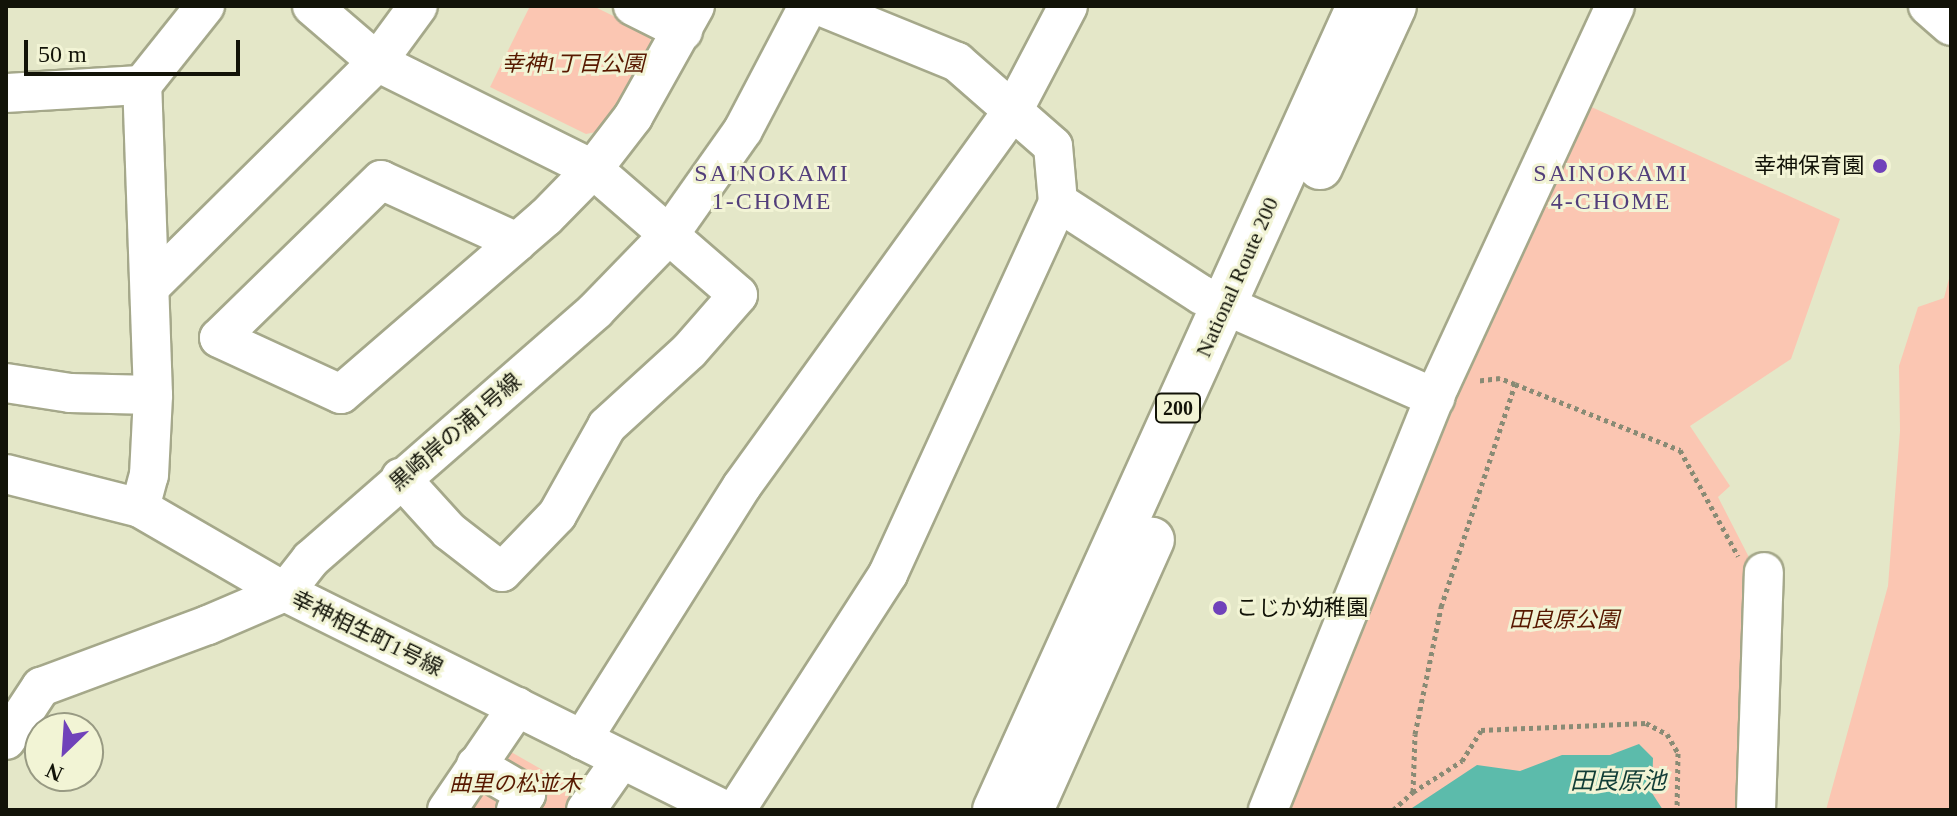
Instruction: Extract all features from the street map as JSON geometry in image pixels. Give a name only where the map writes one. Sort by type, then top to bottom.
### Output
[{"type":"highway","name":"National Route 200","points":[[1031,810],[1237,313],[1359,6]]},
{"type":"highway","name":"National Route 200","points":[[995,810],[1237,313],[1394,6]]},
{"type":"street","points":[[140,508],[149,475],[153,395],[142,85],[205,6]]},
{"type":"street","points":[[312,6],[377,62],[593,169],[738,295],[689,351],[607,426],[557,515],[502,572],[449,531],[401,478]]},
{"type":"street","points":[[151,286],[377,62],[418,6]]},
{"type":"street","points":[[517,242],[381,180],[219,338],[341,394],[517,242],[593,169],[633,117],[689,18],[633,6]]},
{"type":"street","name":"黒崎岸の浦1号線","points":[[6,740],[23,690],[208,625],[285,592],[311,559],[596,310],[669,235],[743,130],[808,6]]},
{"type":"street","points":[[736,810],[888,574],[1058,202],[1053,146],[957,62],[820,6]]},
{"type":"street","points":[[582,740],[742,486],[1014,109],[1068,6]]},
{"type":"street","points":[[1268,810],[1438,392],[1615,6]]},
{"type":"street","points":[[1928,6],[1951,26]]},
{"type":"street","points":[[6,93],[142,85]]},
{"type":"street","points":[[1058,202],[1237,313],[1438,392]]},
{"type":"street","points":[[6,383],[70,393],[153,395]]},
{"type":"street","name":"幸神相生町1号線","points":[[6,474],[140,508],[285,592],[724,810]]},
{"type":"street","points":[[1753,567],[1756,810]]},
{"type":"street","points":[[447,810],[517,707]]},
{"type":"street","points":[[586,810],[621,760]]},
{"type":"street","points":[[476,765],[526,794],[516,810]]},
{"type":"path","points":[[1438,392],[1500,378],[1680,450],[1753,567]]},
{"type":"path","points":[[1413,792],[1415,734],[1441,607],[1515,384]]},
{"type":"path","points":[[1393,810],[1413,792],[1462,761],[1481,730],[1646,723],[1667,734],[1678,753],[1677,810]]},
{"type":"green space","name":"幸神1丁目公園","points":[[530,6],[593,6],[648,33],[654,51],[601,131],[586,134],[490,87]]},
{"type":"green space","name":"田良原公園","points":[[1587,105],[1840,219],[1791,359],[1690,426],[1730,486],[1718,497],[1755,569],[1746,810],[1283,810],[1435,436]]},
{"type":"green space","points":[[1951,271],[1951,810],[1826,810],[1888,586],[1900,431],[1899,366],[1918,307],[1944,298]]},
{"type":"green space","name":"曲里の松並木","points":[[506,749],[581,792],[569,810],[465,810]]},
{"type":"water","name":"田良原池","points":[[1639,744],[1653,758],[1652,793],[1663,810],[1409,810],[1477,765],[1520,771],[1562,755],[1610,755]]},
{"type":"place","name":"幸神保育園","points":[[1880,166]]},
{"type":"place","name":"こじか幼稚園","points":[[1220,608]]},
{"type":"district","name":"SAINOKAMI 1-CHOME","points":[[772,188]]},
{"type":"district","name":"SAINOKAMI 4-CHOME","points":[[1611,188]]}]
